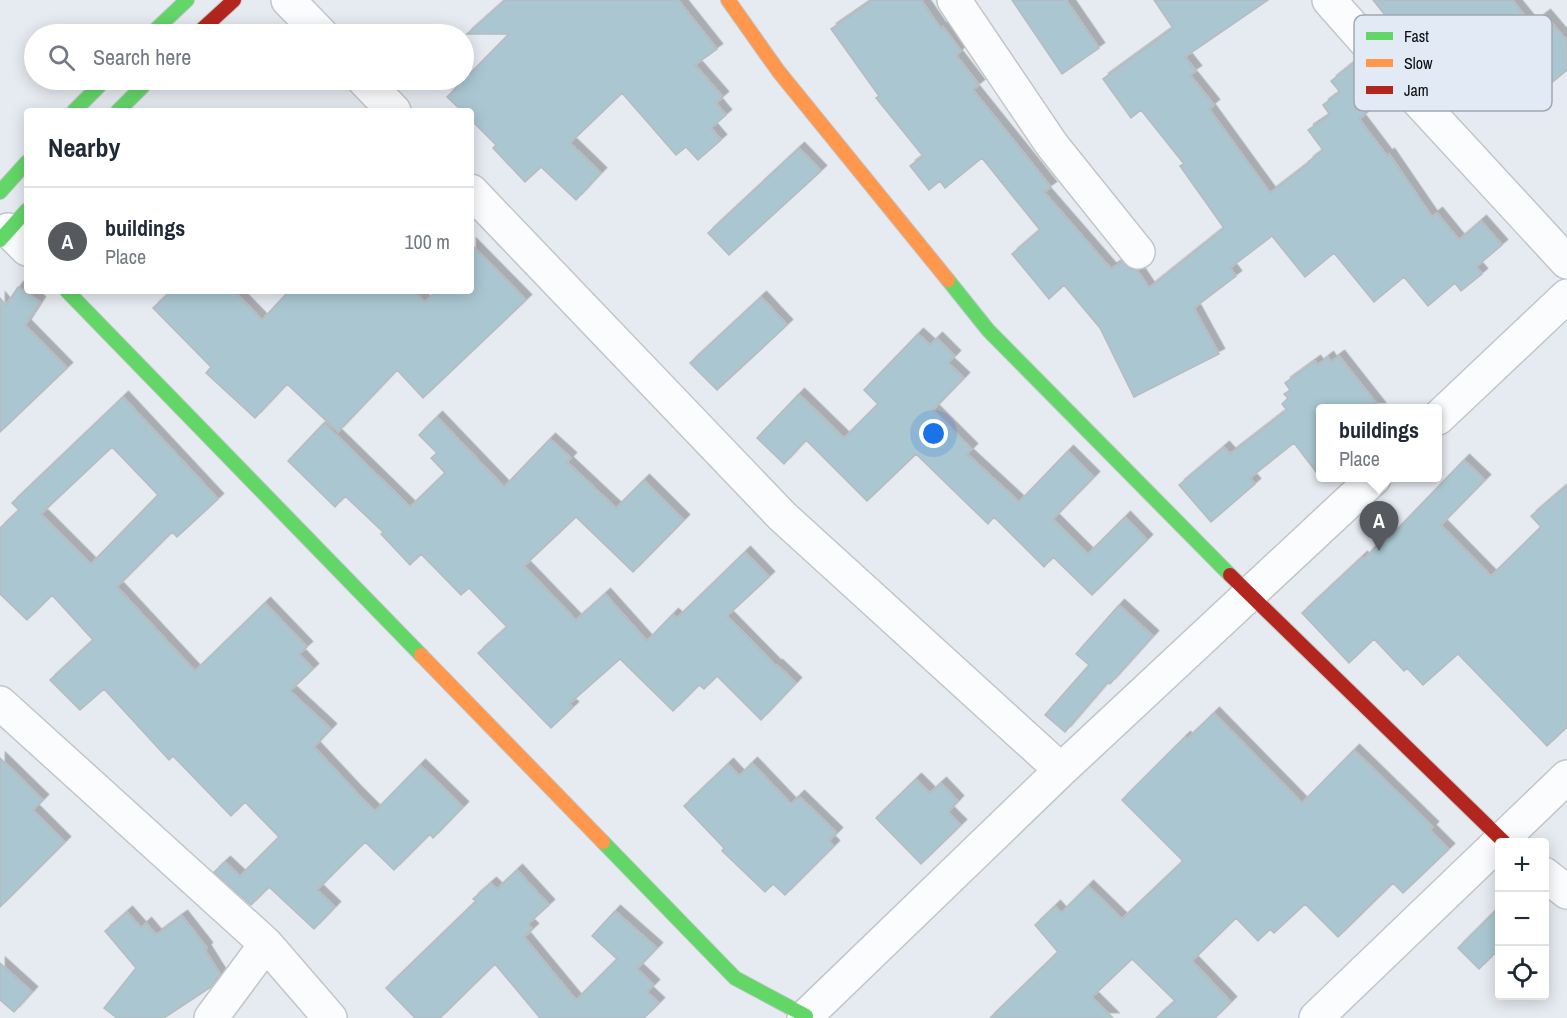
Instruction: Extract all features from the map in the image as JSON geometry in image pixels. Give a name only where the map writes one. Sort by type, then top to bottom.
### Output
[{"type":"street","points":[[162,24],[187,0]]},
{"type":"street","points":[[208,24],[234,0]]},
{"type":"street","points":[[288,0],[311,24]]},
{"type":"street","points":[[728,0],[779,72],[988,330],[1251,595],[1499,838]]},
{"type":"street","points":[[954,0],[1052,146],[1138,252]]},
{"type":"street","points":[[1329,0],[1354,28]]},
{"type":"street","points":[[77,108],[95,90]]},
{"type":"street","points":[[121,108],[139,90]]},
{"type":"street","points":[[374,90],[391,108]]},
{"type":"street","points":[[1428,111],[1567,262]]},
{"type":"street","points":[[0,192],[24,165]]},
{"type":"street","points":[[474,194],[782,516],[1061,770]]},
{"type":"street","points":[[71,294],[735,978],[805,1017],[1061,770],[1251,595],[1369,482]]},
{"type":"street","points":[[1442,413],[1567,296]]},
{"type":"street","points":[[0,703],[266,944],[330,1018]]},
{"type":"street","points":[[1505,838],[1567,777]]},
{"type":"street","points":[[1316,1018],[1495,848]]},
{"type":"street","points":[[1549,877],[1567,892]]},
{"type":"street","points":[[211,1018],[266,944]]},
{"type":"building","points":[[505,0],[678,0],[717,49],[695,65],[723,97],[716,103],[726,115],[711,128],[721,140],[698,160],[686,147],[676,155],[622,93],[570,143],[601,173],[576,200],[541,167],[525,182],[493,148],[496,145],[474,123],[474,108],[459,108],[447,97],[454,90],[474,90],[474,70],[509,34],[474,34],[474,28]]},
{"type":"building","points":[[873,0],[921,0],[941,29],[943,27],[961,51],[956,55],[979,85],[973,90],[1051,187],[1044,192],[1111,269],[1122,262],[1131,269],[1137,270],[1149,288],[1224,228],[1180,166],[1184,164],[1141,110],[1131,118],[1103,79],[1173,28],[1154,0],[1268,0],[1185,57],[1196,71],[1190,75],[1214,105],[1209,109],[1270,193],[1323,150],[1308,130],[1330,115],[1323,105],[1340,92],[1331,81],[1354,63],[1354,111],[1369,111],[1359,119],[1387,156],[1389,154],[1432,217],[1437,213],[1459,240],[1481,221],[1502,245],[1476,267],[1482,274],[1461,291],[1455,283],[1428,306],[1404,277],[1374,302],[1334,253],[1305,277],[1272,236],[1230,268],[1236,276],[1194,308],[1219,354],[1134,397],[1100,328],[1064,285],[1049,299],[1012,254],[1040,230],[982,158],[945,188],[940,181],[929,190],[910,166],[923,156],[876,98],[879,96],[831,29]]},
{"type":"building","points":[[1012,0],[1066,0],[1099,48],[1062,74]]},
{"type":"building","points":[[1373,0],[1512,0],[1524,15],[1385,15]]},
{"type":"building","points":[[1552,23],[1567,41],[1567,70],[1552,82]]},
{"type":"building","points":[[799,148],[821,171],[729,255],[708,233]]},
{"type":"building","points":[[474,247],[526,300],[423,398],[397,370],[338,432],[287,384],[255,418],[206,373],[211,367],[153,308],[168,294],[237,294],[262,320],[286,294],[417,294],[425,302],[433,294],[474,294]]},
{"type":"building","points":[[18,287],[24,291],[24,294],[28,294],[40,302],[25,325],[67,368],[0,432],[0,298],[6,305]]},
{"type":"building","points":[[761,297],[787,325],[717,390],[690,363]]},
{"type":"building","points":[[918,334],[930,345],[937,338],[955,356],[948,363],[964,378],[933,410],[972,449],[967,454],[1019,502],[1068,451],[1094,477],[1053,519],[1088,554],[1125,517],[1147,540],[1092,595],[1053,557],[1044,567],[994,517],[988,524],[916,454],[867,501],[806,440],[784,464],[757,438],[799,394],[844,438],[878,404],[864,390]]},
{"type":"building","points":[[1339,356],[1377,404],[1316,404],[1316,472],[1294,443],[1250,478],[1255,484],[1211,522],[1179,485],[1224,447],[1230,454],[1287,410],[1282,404],[1288,398],[1284,394],[1290,390],[1285,383],[1315,361],[1318,365],[1328,357],[1331,362]]},
{"type":"building","points":[[123,397],[218,499],[177,537],[172,532],[117,587],[195,671],[265,603],[307,647],[299,654],[313,669],[290,691],[331,729],[314,747],[356,792],[375,811],[420,765],[463,807],[433,838],[430,834],[394,870],[365,842],[317,890],[335,907],[314,929],[269,887],[251,905],[214,872],[225,862],[240,876],[279,837],[245,802],[231,816],[173,756],[169,760],[104,689],[80,710],[50,680],[93,640],[52,595],[27,620],[0,594],[0,528],[19,510],[12,503]],"holes":[[[112,447],[158,495],[91,564],[41,514]]]},
{"type":"building","points":[[437,417],[504,487],[550,439],[571,458],[567,462],[616,508],[644,480],[684,520],[633,572],[576,517],[524,566],[576,620],[605,594],[647,641],[673,614],[677,618],[745,552],[769,577],[727,616],[796,683],[761,720],[717,676],[704,689],[699,685],[673,711],[620,659],[569,704],[573,707],[551,728],[478,653],[507,627],[469,588],[461,595],[421,554],[410,565],[381,534],[383,532],[345,496],[335,507],[288,461],[324,423],[410,507],[445,473],[431,458],[437,453],[419,435]]},
{"type":"building","points":[[1464,460],[1485,480],[1441,525],[1491,576],[1541,527],[1531,516],[1567,485],[1567,727],[1547,746],[1458,654],[1423,685],[1407,668],[1404,671],[1374,639],[1349,663],[1302,613],[1362,557],[1364,559],[1379,543],[1382,545]]},
{"type":"building","points":[[1119,605],[1153,636],[1110,684],[1108,682],[1065,732],[1045,715],[1089,665],[1076,654]]},
{"type":"building","points":[[1214,713],[1302,803],[1354,750],[1433,827],[1430,830],[1449,849],[1403,893],[1393,883],[1338,937],[1305,904],[1274,933],[1270,929],[1258,941],[1236,918],[1192,961],[1231,1002],[1215,1018],[1156,1018],[1175,1001],[1132,959],[1092,997],[1113,1018],[990,1018],[1058,952],[1035,925],[1055,906],[1061,913],[1088,886],[1122,919],[1183,861],[1122,800],[1185,737],[1187,739]]},
{"type":"building","points":[[0,758],[43,800],[33,810],[65,842],[0,907]]},
{"type":"building","points":[[752,763],[791,804],[799,796],[837,833],[829,841],[834,846],[785,895],[773,884],[765,892],[722,851],[724,848],[684,806],[728,764],[739,776]]},
{"type":"building","points":[[916,779],[930,793],[941,783],[958,801],[948,812],[961,825],[921,864],[876,818]]},
{"type":"building","points":[[517,870],[549,905],[528,924],[533,929],[524,937],[576,1000],[617,959],[592,936],[615,911],[657,948],[637,969],[654,985],[647,992],[659,1003],[644,1018],[540,1018],[495,964],[440,1018],[415,1018],[386,988],[476,901],[473,899],[491,883],[497,889]]},
{"type":"building","points":[[1495,911],[1495,953],[1479,969],[1458,948]]},
{"type":"building","points":[[127,912],[141,928],[146,923],[156,935],[182,916],[207,948],[205,950],[220,974],[211,987],[164,1018],[117,1018],[104,1008],[136,968],[105,931]]},
{"type":"building","points":[[0,963],[32,992],[14,1012],[0,1000]]},
{"type":"traffic: fast","points":[[162,24],[187,0]]},
{"type":"traffic: fast","points":[[77,108],[95,90]]},
{"type":"traffic: fast","points":[[121,108],[139,90]]},
{"type":"traffic: fast","points":[[0,192],[24,165]]},
{"type":"traffic: fast","points":[[0,240],[24,213]]},
{"type":"traffic: fast","points":[[948,280],[988,330],[1230,575]]},
{"type":"traffic: fast","points":[[70,294],[421,655]]},
{"type":"traffic: fast","points":[[603,842],[735,978],[806,1016]]},
{"type":"traffic: slow","points":[[728,0],[779,72],[948,280]]},
{"type":"traffic: slow","points":[[421,655],[603,842]]},
{"type":"traffic: jam","points":[[208,24],[234,0]]},
{"type":"traffic: jam","points":[[1230,575],[1500,838]]},
{"type":"place","name":"buildings","points":[[1379,551]]}]
